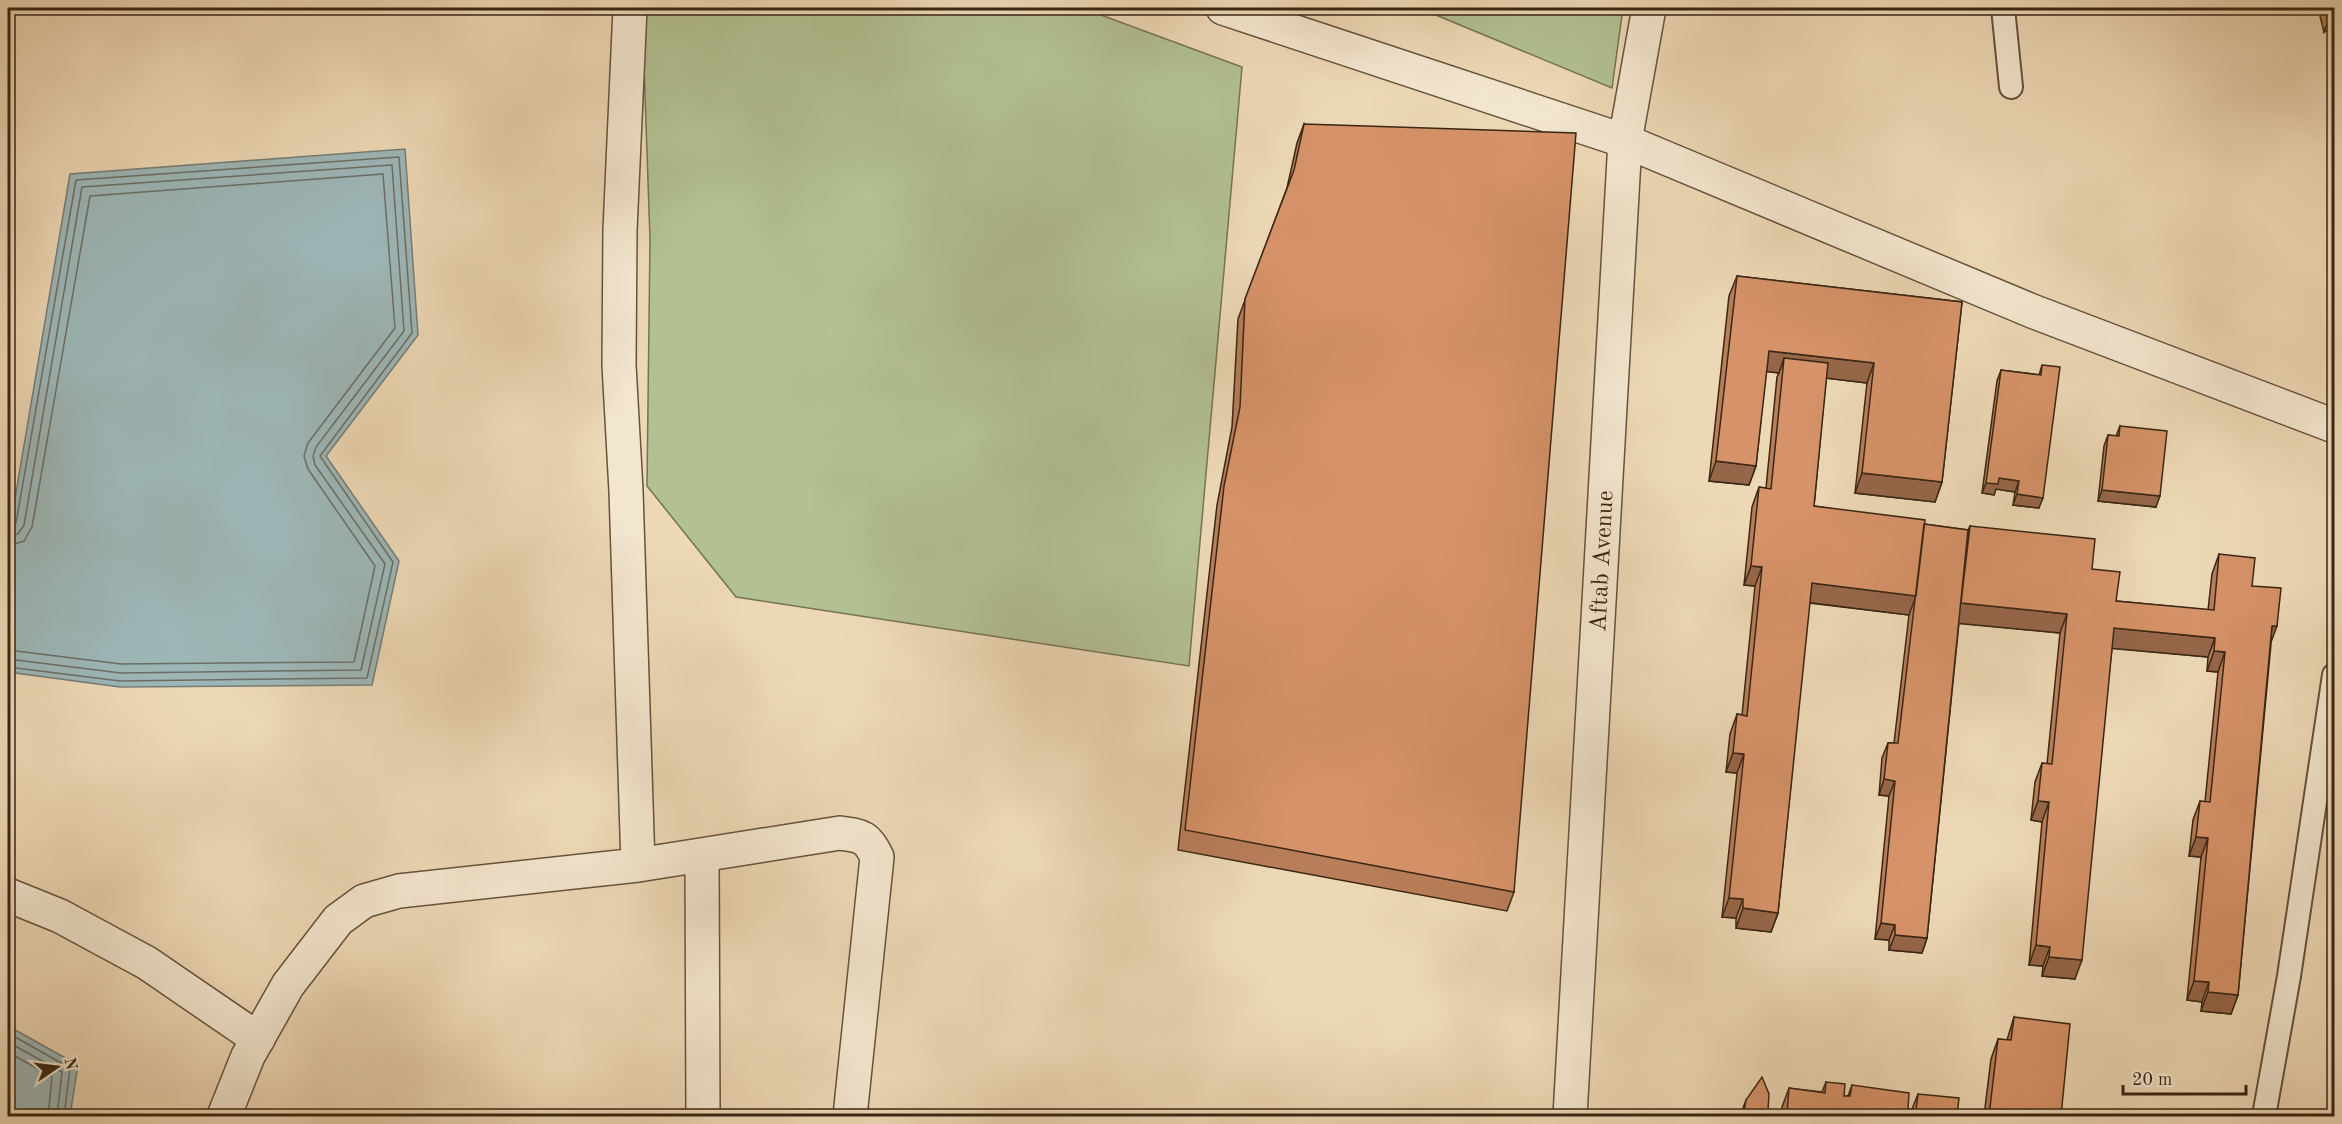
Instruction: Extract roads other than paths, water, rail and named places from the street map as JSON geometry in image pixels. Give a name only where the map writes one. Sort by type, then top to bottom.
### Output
[{"type":"street","points":[[630,8],[620,230],[619,365],[626,491],[638,865]]},
{"type":"street","points":[[1223,8],[1625,141],[2032,311],[2334,426]]},
{"type":"street","name":"Aftab Avenue","points":[[1570,1116],[1625,141],[1649,8]]},
{"type":"street","points":[[224,1116],[248,1056],[288,985],[338,920],[364,901],[399,891],[638,865],[840,833],[862,836],[871,844],[877,857],[850,1116]]},
{"type":"street","points":[[702,855],[703,1116]]},
{"type":"street","points":[[8,895],[60,916],[147,963],[258,1039]]},
{"type":"lane","points":[[2003,8],[2011,87]]},
{"type":"lane","points":[[2264,1116],[2289,976],[2334,675]]},
{"type":"water","points":[[405,149],[418,335],[326,456],[399,561],[372,685],[120,687],[8,672],[8,540],[70,174]]},
{"type":"water","points":[[8,1026],[78,1065],[70,1116],[8,1116]]}]
